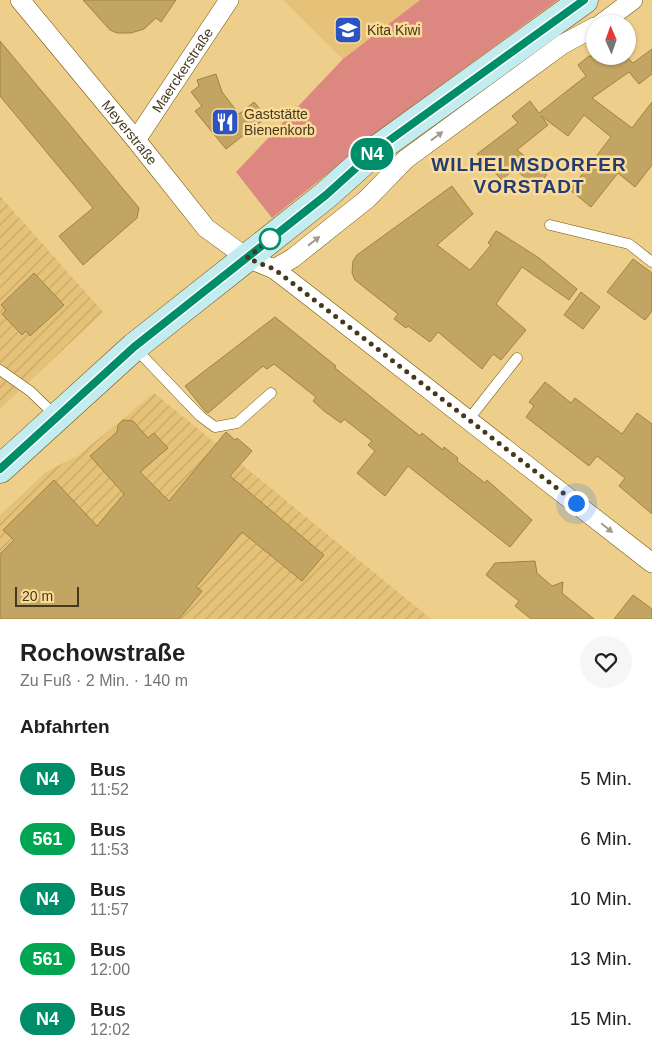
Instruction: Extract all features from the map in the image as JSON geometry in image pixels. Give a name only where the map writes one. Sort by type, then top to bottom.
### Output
[{"type":"main road","points":[[0,469],[134,347],[326,195],[376,150],[559,33],[584,0]]},
{"type":"street","name":"Meyerstraße","points":[[20,0],[206,228],[247,258],[274,269],[652,563]]},
{"type":"street","name":"Maerckerstraße","points":[[136,140],[229,0]]},
{"type":"street","points":[[612,15],[633,0]]},
{"type":"street","points":[[274,269],[293,258],[367,199],[406,158],[559,33],[586,28]]},
{"type":"lane","points":[[550,225],[629,244],[652,262]]},
{"type":"lane","points":[[134,347],[200,416],[215,427],[237,423],[271,393]]},
{"type":"lane","points":[[469,419],[517,358]]},
{"type":"lane","points":[[0,370],[30,392],[57,417]]},
{"type":"shaded area","name":"Kita Kiwi","points":[[283,0],[420,0],[343,59]]},
{"type":"shaded area","points":[[420,0],[558,0],[418,102],[272,218],[236,172],[343,59]]},
{"type":"shaded area","points":[[0,196],[103,312],[0,409]]},
{"type":"shaded area","points":[[154,393],[431,619],[0,619],[0,515],[46,472],[79,455]]},
{"type":"building","points":[[83,0],[176,0],[161,22],[156,18],[144,29],[131,33],[117,33],[110,30]]},
{"type":"building","points":[[0,41],[139,208],[137,218],[83,265],[59,236],[93,208],[0,96]]},
{"type":"building","points":[[652,49],[652,74],[639,84],[629,72],[592,98],[632,128],[652,102],[652,165],[635,187],[618,173],[591,207],[570,190],[611,137],[584,115],[568,136],[541,116],[548,125],[517,150],[547,174],[538,187],[514,169],[502,180],[477,154],[518,123],[512,116],[530,101],[539,113],[586,76],[578,65],[586,58],[586,65],[636,65],[636,61]]},
{"type":"building","name":"Gaststätte Bienenkorb","points":[[216,74],[222,92],[239,114],[254,102],[267,117],[226,149],[195,111],[202,106],[191,92],[199,86],[197,80]]},
{"type":"building","points":[[452,186],[473,214],[437,245],[470,270],[491,245],[488,243],[496,231],[539,258],[577,289],[569,300],[522,267],[496,304],[526,330],[501,360],[493,354],[482,369],[438,332],[430,342],[408,326],[406,328],[394,319],[398,314],[355,280],[352,273],[353,261],[357,255]]},
{"type":"building","points":[[633,259],[652,273],[652,311],[645,320],[607,292]]},
{"type":"building","points":[[34,273],[64,305],[30,336],[26,331],[22,335],[2,314],[6,310],[1,305]]},
{"type":"building","points":[[581,292],[600,307],[583,329],[564,315]]},
{"type":"building","points":[[275,317],[420,436],[422,433],[443,450],[444,447],[458,458],[457,461],[485,483],[487,480],[532,520],[510,547],[408,466],[385,496],[357,473],[375,451],[368,445],[372,441],[344,419],[341,423],[324,411],[313,401],[316,397],[274,364],[267,369],[263,366],[208,413],[205,411],[185,386]]},
{"type":"building","points":[[545,382],[571,403],[575,398],[622,434],[637,413],[652,424],[652,514],[619,486],[625,478],[597,456],[589,466],[526,417],[534,406],[529,402]]},
{"type":"building","points":[[123,420],[133,421],[148,438],[154,433],[168,448],[140,472],[169,501],[226,432],[235,440],[237,438],[252,451],[230,476],[324,555],[302,581],[242,532],[196,587],[202,591],[179,619],[0,619],[0,554],[14,540],[3,530],[54,480],[97,526],[124,494],[90,456],[117,432],[118,425]]},
{"type":"building","points":[[535,561],[537,573],[552,586],[563,582],[562,593],[594,619],[531,619],[515,606],[519,601],[486,575],[495,563]]},
{"type":"building","points":[[633,595],[652,609],[652,619],[614,619]]},
{"type":"bus line","name":"N4","points":[[0,469],[134,347],[326,195],[376,150],[584,0]]},
{"type":"place","name":"Kita Kiwi","points":[[348,30]]},
{"type":"place","name":"Gaststätte Bienenkorb","points":[[225,122]]},
{"type":"district","name":"WILHELMSDORFER VORSTADT","points":[[529,175]]},
{"type":"route","points":[[270,239],[273,237],[247,258],[274,269],[576,503]]}]
